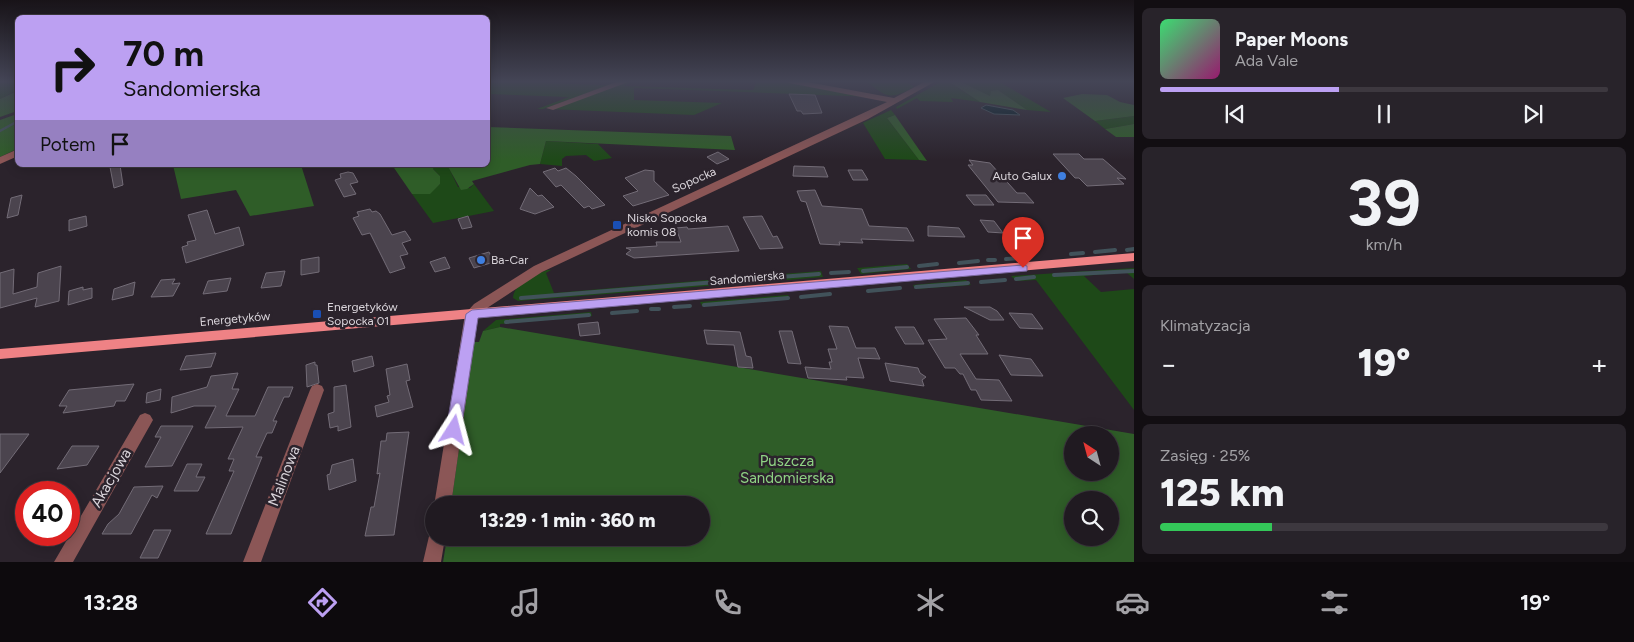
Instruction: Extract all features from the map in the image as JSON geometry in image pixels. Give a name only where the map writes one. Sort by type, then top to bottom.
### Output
[{"type":"main road","name":"Sandomierska","points":[[472,314],[1134,257]]},
{"type":"main road","name":"Sandomierska","points":[[1023,268],[1134,265]]},
{"type":"main road","name":"Energetyków","points":[[0,354],[472,314]]},
{"type":"street","name":"Sopocka","points":[[472,314],[479,307],[538,269],[883,107]]},
{"type":"street","points":[[0,161],[15,154]]},
{"type":"street","points":[[443,496],[472,314]]},
{"type":"street","name":"Malinowa","points":[[252,562],[317,390]]},
{"type":"street","name":"Akacjowa","points":[[62,562],[145,420]]},
{"type":"street","points":[[432,562],[435,546]]},
{"type":"green space","points":[[0,107],[15,107],[15,112],[0,117]]},
{"type":"green space","points":[[553,107],[712,107],[694,115],[548,109]]},
{"type":"green space","points":[[1011,107],[1023,107],[1027,110]]},
{"type":"green space","points":[[1023,107],[1043,107],[1051,112],[1027,110]]},
{"type":"green space","points":[[1076,107],[1134,107],[1134,116],[1095,121]]},
{"type":"green space","points":[[891,110],[895,115],[887,118],[919,160],[885,159],[863,123],[845,131]]},
{"type":"green space","points":[[15,115],[15,150],[0,157],[0,120]]},
{"type":"green space","points":[[895,115],[927,161],[919,160],[887,118]]},
{"type":"green space","points":[[1134,116],[1134,124],[1105,129],[1095,121]]},
{"type":"green space","points":[[1134,124],[1134,137],[1116,137],[1105,129]]},
{"type":"green space","points":[[490,127],[731,136],[735,150],[546,141],[540,164],[472,181],[474,184],[467,189],[461,190],[448,167],[490,167]]},
{"type":"green space","points":[[546,141],[598,144],[612,158],[594,161],[586,155],[566,156],[562,159],[562,166],[540,164]]},
{"type":"green space","points":[[173,167],[302,167],[314,206],[250,216],[236,190],[181,199]]},
{"type":"green space","points":[[393,167],[434,167],[433,169],[440,176],[440,184],[430,194],[412,194]]},
{"type":"green space","points":[[434,167],[448,167],[458,187],[470,188],[474,184],[494,211],[433,223],[412,194],[430,193],[440,184],[440,176],[433,169]]},
{"type":"green space","points":[[907,264],[911,269],[861,274],[857,268]]},
{"type":"green space","points":[[1134,268],[1134,279],[1126,272],[1084,276],[1101,292],[1134,289],[1134,410],[1036,280],[1016,281],[1011,276]]},
{"type":"green space","points":[[547,270],[551,270],[546,273],[554,293],[754,276],[757,282],[518,301],[513,298],[514,293],[521,284]]},
{"type":"green space","points":[[821,271],[823,277],[776,281],[769,275]]},
{"type":"green space","points":[[966,280],[971,285],[915,289],[913,285]]},
{"type":"green space","points":[[788,295],[790,299],[702,306],[700,302]]},
{"type":"green space","points":[[591,312],[592,316],[500,324],[500,327],[483,331],[496,320]]},
{"type":"green space","name":"Puszcza Sandomierska","points":[[500,327],[1087,426],[1064,426],[1064,481],[1119,481],[1119,431],[1134,434],[1134,562],[443,562],[446,546],[710,546],[710,496],[452,496],[474,342],[479,342],[483,331]]},
{"type":"water","points":[[998,107],[1013,110],[1020,115],[994,114],[981,108]]},
{"type":"building","points":[[795,107],[820,107],[822,113],[803,114],[801,111],[797,111]]},
{"type":"building","points":[[718,152],[729,159],[717,164],[707,157]]},
{"type":"building","points":[[1053,154],[1079,154],[1084,159],[1103,159],[1126,179],[1117,178],[1124,184],[1087,186],[1079,178],[1075,178]]},
{"type":"building","points":[[969,160],[990,163],[1017,193],[1025,193],[1034,203],[998,202],[968,165],[973,165]]},
{"type":"building","points":[[794,166],[824,167],[828,177],[793,176]]},
{"type":"building","points":[[110,167],[120,167],[123,185],[114,188]]},
{"type":"building","points":[[555,168],[558,171],[566,168],[605,205],[592,209],[589,206],[584,208],[561,185],[556,187],[543,172]]},
{"type":"building","points":[[645,170],[654,171],[654,181],[669,195],[633,206],[623,196],[638,191],[625,178]]},
{"type":"building","points":[[848,170],[862,170],[868,180],[853,180]]},
{"type":"building","points":[[353,173],[358,182],[350,184],[356,194],[344,197],[335,180],[341,178],[340,174]]},
{"type":"building","points":[[530,188],[538,196],[542,195],[554,207],[535,214],[520,209]]},
{"type":"building","points":[[815,190],[822,206],[862,209],[869,226],[907,228],[914,241],[861,239],[863,243],[839,242],[840,245],[820,244],[806,202],[801,201],[797,191]]},
{"type":"building","points":[[22,195],[18,215],[7,218],[11,198]]},
{"type":"building","points":[[966,195],[986,195],[994,205],[974,205]]},
{"type":"building","points":[[370,209],[372,212],[376,211],[380,214],[392,235],[405,231],[411,240],[402,243],[408,254],[400,256],[405,268],[390,273],[370,233],[362,235],[353,218],[359,216],[357,212]]},
{"type":"building","points":[[207,210],[215,234],[239,227],[244,245],[186,263],[182,247],[188,245],[187,242],[196,240],[188,215]]},
{"type":"building","points":[[86,216],[87,226],[69,231],[69,220]]},
{"type":"building","points":[[468,216],[472,227],[462,229],[458,219]]},
{"type":"building","points":[[762,216],[773,237],[777,236],[783,248],[760,249],[743,217]]},
{"type":"building","points":[[980,220],[994,221],[1003,233],[988,232]]},
{"type":"building","points":[[728,226],[739,251],[634,258],[626,254],[631,250],[626,248],[657,246],[656,242],[681,242],[676,228]]},
{"type":"building","points":[[928,226],[959,228],[965,237],[928,236]]},
{"type":"building","points":[[489,252],[494,262],[474,268],[469,258]]},
{"type":"building","points":[[319,257],[319,272],[301,275],[301,260]]},
{"type":"building","points":[[445,257],[450,268],[435,272],[430,262]]},
{"type":"building","points":[[61,266],[59,301],[35,307],[37,298],[0,308],[0,273],[14,269],[13,294],[37,287],[38,273]]},
{"type":"building","points":[[285,271],[281,286],[261,288],[266,273]]},
{"type":"building","points":[[231,278],[227,291],[203,294],[208,281]]},
{"type":"building","points":[[175,279],[172,284],[180,283],[173,296],[151,297],[161,280]]},
{"type":"building","points":[[135,282],[133,295],[112,300],[114,289]]},
{"type":"building","points":[[83,287],[83,290],[92,288],[92,298],[68,305],[69,291]]},
{"type":"building","points":[[964,307],[990,307],[997,311],[1004,320],[990,320]]},
{"type":"building","points":[[1009,313],[1032,314],[1043,329],[1020,328]]},
{"type":"building","points":[[966,318],[979,335],[976,335],[988,354],[960,354],[976,379],[999,380],[1012,401],[981,400],[976,390],[971,390],[963,374],[960,374],[955,368],[945,368],[928,340],[947,339],[934,319]]},
{"type":"building","points":[[598,322],[600,334],[580,336],[578,324]]},
{"type":"building","points":[[829,326],[848,327],[856,348],[875,348],[880,359],[858,358],[864,378],[846,377],[847,380],[808,378],[805,367],[831,369],[829,362],[832,362],[828,349],[837,349]]},
{"type":"building","points":[[895,327],[914,327],[924,344],[905,344]]},
{"type":"building","points":[[704,330],[740,332],[746,356],[751,357],[753,368],[738,367],[734,345],[707,344]]},
{"type":"building","points":[[779,331],[792,331],[801,364],[788,363]]},
{"type":"building","points":[[216,353],[211,367],[180,370],[186,356]]},
{"type":"building","points":[[999,355],[1031,359],[1043,376],[1011,375]]},
{"type":"building","points":[[372,356],[374,366],[354,372],[352,361]]},
{"type":"building","points":[[315,362],[319,383],[307,387],[306,365]]},
{"type":"building","points":[[885,363],[918,368],[920,373],[926,377],[922,380],[924,386],[890,381]]},
{"type":"building","points":[[407,364],[410,380],[406,381],[413,407],[377,417],[375,406],[389,402],[387,396],[390,395],[386,369]]},
{"type":"building","points":[[238,373],[232,389],[239,389],[226,416],[255,416],[268,387],[293,387],[289,397],[284,397],[273,421],[277,421],[272,433],[267,433],[256,457],[262,457],[231,534],[206,534],[234,471],[229,471],[234,459],[228,459],[243,427],[205,428],[216,406],[194,406],[171,413],[172,397],[207,387],[211,376]]},
{"type":"building","points":[[134,384],[125,401],[116,401],[114,406],[63,413],[67,406],[59,406],[69,390]]},
{"type":"building","points":[[346,385],[351,427],[338,431],[338,426],[330,428],[328,414],[334,412],[334,387]]},
{"type":"building","points":[[161,389],[160,400],[146,403],[147,393]]},
{"type":"building","points":[[161,426],[193,426],[172,466],[145,467],[161,437],[155,437]]},
{"type":"building","points":[[409,432],[394,535],[365,536],[371,507],[374,507],[380,473],[377,474],[381,441],[386,441],[387,433]]},
{"type":"building","points":[[0,434],[29,434],[0,473]]},
{"type":"building","points":[[72,446],[99,446],[87,465],[57,469]]},
{"type":"building","points":[[353,459],[356,481],[329,490],[327,475],[330,474],[332,465]]},
{"type":"building","points":[[187,464],[202,464],[196,477],[205,477],[198,491],[174,491]]},
{"type":"building","points":[[163,486],[157,498],[152,495],[131,534],[102,534],[108,524],[119,514],[134,487]]},
{"type":"building","points":[[154,530],[171,530],[158,558],[140,558]]},
{"type":"waterway","points":[[0,131],[15,123]]},
{"type":"waterway","points":[[1127,250],[1134,249]]},
{"type":"waterway","points":[[1095,252],[1115,250]]},
{"type":"waterway","points":[[1071,254],[1083,253]]},
{"type":"waterway","points":[[1006,259],[1021,258]]},
{"type":"waterway","points":[[988,260],[995,260]]},
{"type":"waterway","points":[[959,263],[978,261]]},
{"type":"waterway","points":[[919,266],[937,264]]},
{"type":"waterway","points":[[863,271],[907,267]]},
{"type":"waterway","points":[[1054,275],[1134,271]]},
{"type":"waterway","points":[[831,273],[849,272]]},
{"type":"waterway","points":[[780,277],[819,274]]},
{"type":"waterway","points":[[1016,279],[1034,277]]},
{"type":"waterway","points":[[521,298],[753,279]]},
{"type":"waterway","points":[[981,282],[1005,280]]},
{"type":"waterway","points":[[916,287],[968,283]]},
{"type":"waterway","points":[[868,291],[900,288]]},
{"type":"waterway","points":[[801,297],[830,294]]},
{"type":"waterway","points":[[704,305],[788,298]]},
{"type":"waterway","points":[[674,307],[690,306]]},
{"type":"waterway","points":[[651,309],[659,309]]},
{"type":"waterway","points":[[612,313],[637,311]]},
{"type":"waterway","points":[[506,322],[589,315]]},
{"type":"place","name":"Auto Galux","points":[[1062,176]]},
{"type":"place","name":"Nisko Sopocka komis 08","points":[[617,225]]},
{"type":"place","name":"Ba-Car","points":[[481,260]]},
{"type":"place","name":"Energetyków Sopocka 01","points":[[317,314]]},
{"type":"route","points":[[454,430],[472,314],[1023,268]]}]
